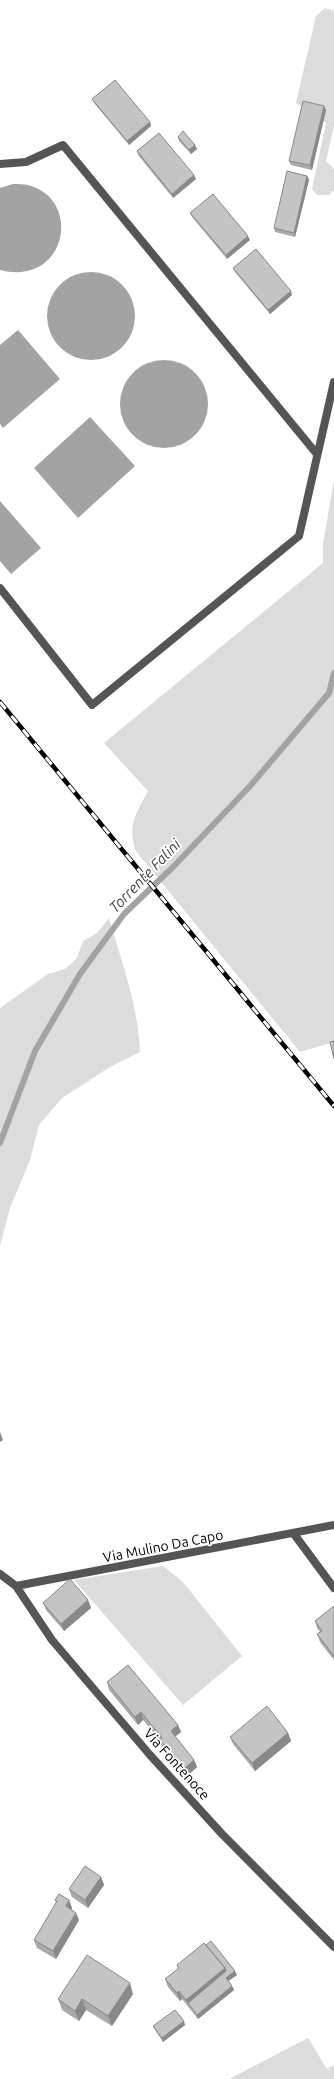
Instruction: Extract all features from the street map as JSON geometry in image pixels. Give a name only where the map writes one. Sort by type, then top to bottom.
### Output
[{"type":"street","points":[[0,164],[26,162],[63,145],[316,454]]},
{"type":"street","points":[[0,588],[92,705],[299,536],[316,454],[334,382]]},
{"type":"street","name":"Via Mulino Da Capo","points":[[16,1586],[294,1534],[334,1525]]},
{"type":"street","points":[[294,1534],[334,1588]]},
{"type":"street","points":[[0,1574],[16,1586]]},
{"type":"street","name":"Via Fontenoce","points":[[16,1586],[52,1640],[144,1749],[222,1834],[334,1947]]},
{"type":"shaded area","points":[[325,8],[334,11],[334,125],[326,161],[334,169],[334,190],[329,195],[317,195],[312,189],[326,123],[296,103],[316,16]]},
{"type":"shaded area","points":[[13,184],[28,185],[45,193],[56,207],[61,223],[60,239],[53,254],[40,266],[23,272],[0,270],[0,188]]},
{"type":"shaded area","points":[[91,272],[108,275],[116,279],[128,291],[132,299],[135,316],[132,333],[128,341],[116,353],[108,357],[91,360],[74,357],[66,353],[54,341],[50,333],[47,316],[50,299],[54,291],[66,279],[74,275]]},
{"type":"shaded area","points":[[18,330],[60,379],[3,428],[0,424],[0,345]]},
{"type":"shaded area","points":[[164,360],[181,363],[189,367],[201,379],[205,387],[208,404],[205,421],[201,429],[189,441],[181,445],[164,448],[147,445],[139,441],[127,429],[123,421],[120,404],[123,387],[127,379],[139,367],[147,363]]},
{"type":"shaded area","points":[[90,417],[135,466],[78,518],[34,468]]},
{"type":"shaded area","points":[[334,480],[334,1042],[300,1052],[135,850],[132,832],[134,819],[148,791],[104,743],[323,563],[323,544]]},
{"type":"shaded area","points":[[0,501],[41,548],[11,574],[0,561]]},
{"type":"shaded area","points":[[109,918],[133,1001],[139,1035],[140,1052],[110,1067],[62,1098],[39,1125],[30,1160],[10,1208],[0,1246],[0,1008],[48,974],[65,969],[77,958],[83,941],[97,933]]},
{"type":"shaded area","points":[[163,1566],[183,1582],[242,1656],[183,1705],[74,1580]]},
{"type":"shaded area","points":[[308,2038],[327,2069],[334,2065],[334,2079],[229,2079]]},
{"type":"building","points":[[115,80],[150,122],[127,141],[92,99]]},
{"type":"building","points":[[303,101],[324,106],[310,165],[289,161]]},
{"type":"building","points":[[183,131],[195,145],[189,150],[178,137]]},
{"type":"building","points":[[159,133],[194,175],[172,194],[137,151]]},
{"type":"building","points":[[287,171],[307,176],[294,233],[274,228]]},
{"type":"building","points":[[213,194],[248,236],[226,255],[190,213]]},
{"type":"building","points":[[256,249],[291,291],[268,310],[233,268]]},
{"type":"building","points":[[334,1041],[334,1059],[330,1042]]},
{"type":"building","points":[[70,1579],[88,1600],[61,1624],[43,1603]]},
{"type":"building","points":[[334,1606],[334,1656],[317,1634],[322,1631],[315,1621]]},
{"type":"building","points":[[128,1665],[178,1725],[171,1731],[194,1760],[184,1769],[160,1740],[162,1738],[141,1712],[135,1717],[107,1682]]},
{"type":"building","points":[[267,1706],[288,1733],[252,1763],[230,1737]]},
{"type":"building","points":[[85,1866],[101,1877],[85,1900],[69,1889]]},
{"type":"building","points":[[59,1894],[69,1900],[66,1906],[76,1913],[53,1951],[34,1940],[57,1901],[55,1900]]},
{"type":"building","points":[[211,1941],[235,1971],[226,1978],[232,1986],[197,2015],[188,2003],[226,1971],[206,1945]]},
{"type":"building","points":[[204,1943],[225,1968],[186,2000],[179,1991],[177,1993],[165,1979],[179,1968],[177,1965]]},
{"type":"building","points":[[87,1955],[130,1983],[108,2016],[82,1999],[75,2011],[58,1999]]},
{"type":"building","points":[[175,2010],[184,2021],[162,2038],[153,2026]]},
{"type":"waterway","name":"Torrente Falini","points":[[0,1143],[35,1051],[80,974],[124,914],[174,866],[251,785],[329,693],[334,673]]},
{"type":"railway","points":[[0,702],[334,1106]]}]
